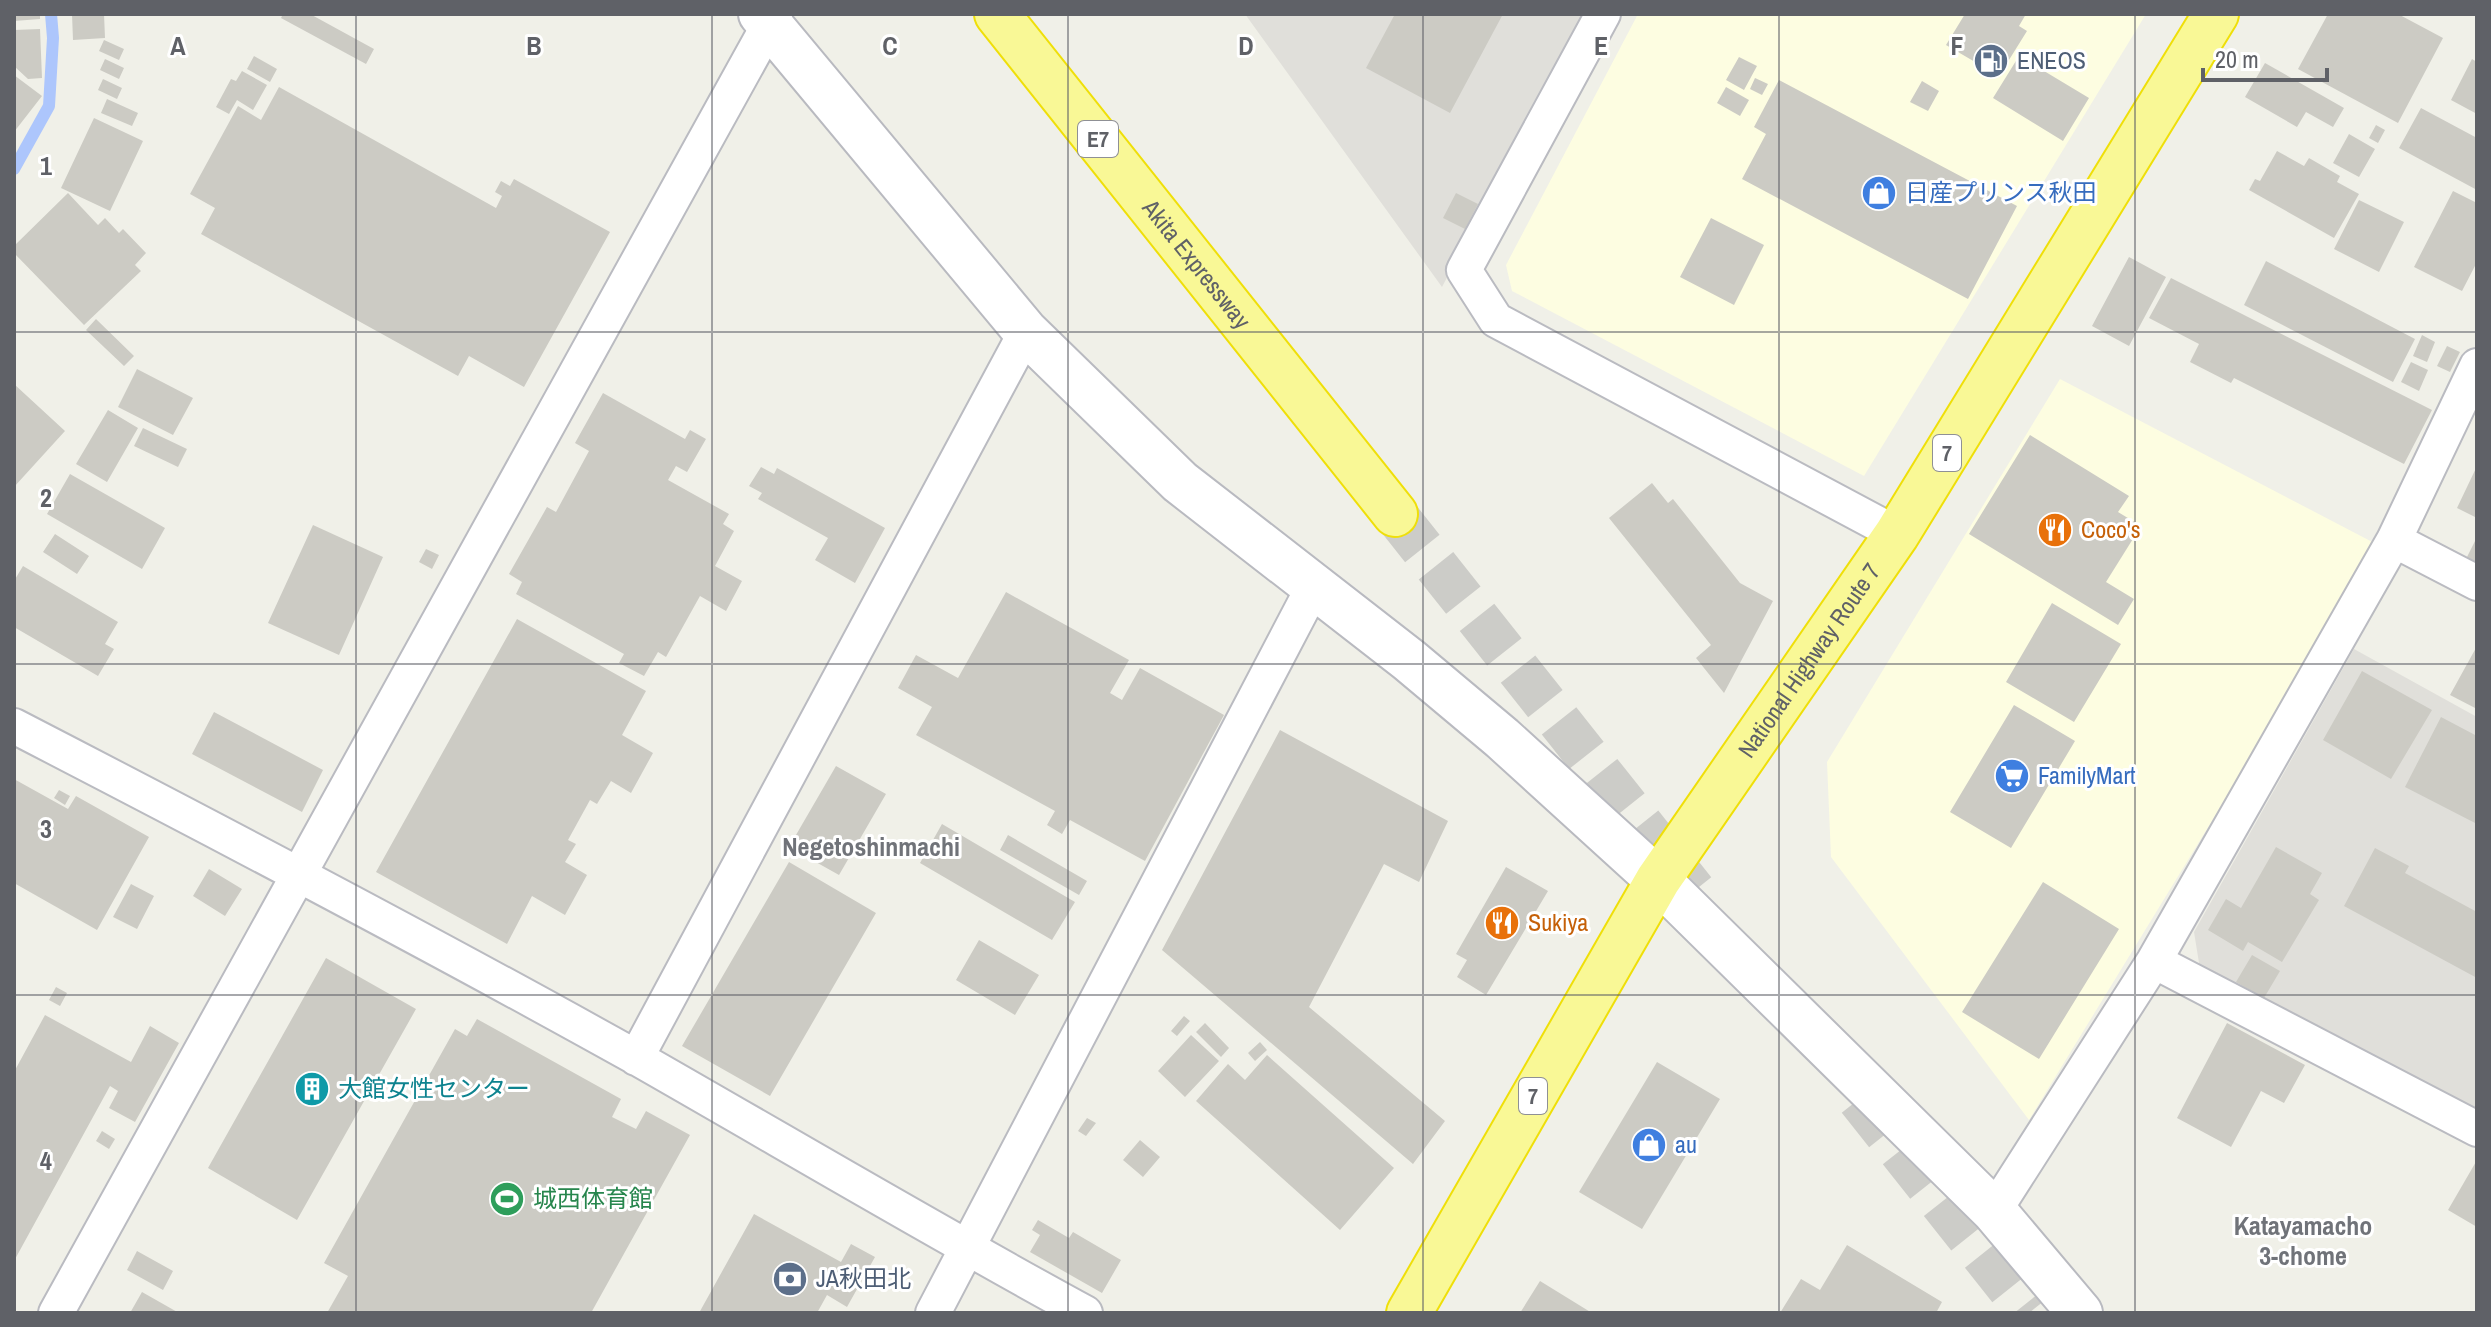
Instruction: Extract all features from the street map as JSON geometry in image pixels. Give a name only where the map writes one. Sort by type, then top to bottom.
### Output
[{"type":"highway","name":"Akita Expressway","points":[[997,14],[1395,514]]},
{"type":"highway","points":[[1025,14],[1106,122],[1199,265]]},
{"type":"highway","name":"National Highway Route 7","points":[[1409,1313],[1658,880],[1897,534],[2216,14]]},
{"type":"street","points":[[1603,14],[1464,270],[1496,320],[1897,534]]},
{"type":"street","points":[[56,1313],[768,18],[1026,332],[1180,482],[1409,660],[1502,738],[1658,880],[1994,1211],[2080,1313]]},
{"type":"street","points":[[636,1058],[1026,332]]},
{"type":"street","points":[[1994,1211],[2154,961],[2394,540],[2477,366]]},
{"type":"street","points":[[2394,540],[2477,583]]},
{"type":"street","points":[[933,1313],[1314,586]]},
{"type":"street","points":[[14,726],[300,874],[636,1058],[1085,1313]]},
{"type":"street","points":[[2154,961],[2477,1129]]},
{"type":"shaded area","points":[[1245,14],[1587,14],[1442,287]]},
{"type":"shaded area","points":[[1638,14],[2146,14],[1864,476],[1512,291],[1506,265]]},
{"type":"shaded area","points":[[2060,379],[2380,546],[2029,1120],[1831,857],[1827,762]]},
{"type":"shaded area","points":[[2354,649],[2477,717],[2477,1117],[2200,969],[2194,932]]},
{"type":"building","points":[[14,14],[40,14],[40,19],[14,21]]},
{"type":"building","points":[[72,14],[104,14],[105,38],[73,40]]},
{"type":"building","points":[[283,14],[310,14],[374,49],[366,64],[281,18]]},
{"type":"building","points":[[1395,14],[1503,14],[1450,113],[1366,68]]},
{"type":"building","name":"ENEOS","points":[[1965,14],[2026,14],[2019,26],[2027,31],[1999,76],[1946,45]]},
{"type":"building","points":[[2328,14],[2398,14],[2443,38],[2398,123],[2298,69]]},
{"type":"building","points":[[40,29],[42,78],[28,79],[14,66],[14,30]]},
{"type":"building","points":[[104,40],[124,49],[119,60],[99,51]]},
{"type":"building","points":[[254,56],[277,69],[270,82],[247,69]]},
{"type":"building","points":[[2019,56],[2089,98],[2063,141],[1993,98]]},
{"type":"building","points":[[1739,57],[1757,66],[1744,90],[1726,80]]},
{"type":"building","points":[[105,59],[124,68],[119,79],[100,70]]},
{"type":"building","points":[[2472,59],[2477,62],[2477,114],[2451,100]]},
{"type":"building","points":[[2265,63],[2344,108],[2333,127],[2306,112],[2297,127],[2245,97]]},
{"type":"building","points":[[242,71],[267,85],[253,110],[237,100],[229,114],[216,107],[231,79],[236,81]]},
{"type":"building","points":[[14,75],[42,96],[14,132]]},
{"type":"building","points":[[1755,78],[1768,84],[1762,95],[1750,89]]},
{"type":"building","points":[[103,79],[122,88],[117,99],[98,90]]},
{"type":"building","name":"日産プリンス秋田","points":[[1779,80],[2017,206],[1968,299],[1742,179],[1766,134],[1754,127]]},
{"type":"building","points":[[1922,81],[1939,91],[1928,111],[1910,102]]},
{"type":"building","points":[[279,87],[496,208],[502,196],[495,192],[501,181],[510,186],[514,179],[610,232],[524,387],[469,356],[458,376],[201,234],[215,208],[190,194],[238,106],[261,120]]},
{"type":"building","points":[[1726,87],[1749,100],[1740,116],[1717,103]]},
{"type":"building","points":[[107,99],[138,113],[132,126],[101,113]]},
{"type":"building","points":[[2421,108],[2477,138],[2477,190],[2399,148]]},
{"type":"building","points":[[94,118],[143,141],[110,211],[61,188]]},
{"type":"building","points":[[2376,125],[2385,130],[2378,143],[2369,138]]},
{"type":"building","points":[[2349,134],[2375,149],[2359,177],[2333,163]]},
{"type":"building","points":[[2277,151],[2304,166],[2309,158],[2340,176],[2337,182],[2359,194],[2334,238],[2249,190],[2255,179],[2260,181]]},
{"type":"building","points":[[2453,191],[2477,203],[2477,262],[2462,291],[2414,267]]},
{"type":"building","points":[[68,193],[98,225],[105,218],[119,233],[123,229],[146,253],[135,265],[141,271],[84,325],[14,253],[14,246]]},
{"type":"building","points":[[1456,193],[1478,204],[1465,229],[1443,218]]},
{"type":"building","points":[[2359,200],[2404,222],[2379,272],[2334,249]]},
{"type":"building","points":[[1711,218],[1764,245],[1734,305],[1680,277]]},
{"type":"building","points":[[2129,257],[2166,277],[2129,346],[2092,326]]},
{"type":"building","points":[[2266,261],[2415,339],[2393,382],[2244,305]]},
{"type":"building","points":[[2171,278],[2432,410],[2404,464],[2234,378],[2231,383],[2190,362],[2199,344],[2149,318]]},
{"type":"building","points":[[96,319],[134,356],[124,366],[86,330]]},
{"type":"building","points":[[2422,335],[2435,342],[2427,362],[2413,356]]},
{"type":"building","points":[[2447,346],[2460,352],[2450,372],[2437,366]]},
{"type":"building","points":[[2411,362],[2428,370],[2419,391],[2401,382]]},
{"type":"building","points":[[137,369],[193,398],[173,435],[118,407]]},
{"type":"building","points":[[14,384],[65,431],[14,487]]},
{"type":"building","points":[[603,393],[685,439],[690,430],[706,439],[687,472],[676,466],[668,480],[729,514],[723,524],[734,531],[715,566],[742,581],[726,611],[700,596],[666,657],[658,652],[644,676],[619,663],[624,654],[516,594],[522,582],[509,574],[547,507],[556,512],[589,451],[575,443]]},
{"type":"building","points":[[108,410],[138,428],[107,482],[76,464]]},
{"type":"building","points":[[143,428],[187,449],[178,467],[134,446]]},
{"type":"building","name":"Coco's","points":[[2030,435],[2129,496],[2118,512],[2141,526],[2106,582],[2134,599],[2118,625],[1969,534]]},
{"type":"building","points":[[2477,466],[2477,518],[2457,508]]},
{"type":"building","points":[[761,467],[774,474],[777,468],[885,528],[855,583],[815,560],[828,538],[758,499],[762,493],[749,486]]},
{"type":"building","points":[[70,474],[165,528],[142,569],[47,514]]},
{"type":"building","points":[[1652,483],[1668,503],[1673,499],[1740,583],[1773,601],[1724,693],[1696,658],[1711,645],[1609,518]]},
{"type":"building","points":[[313,525],[383,557],[339,655],[268,623]]},
{"type":"building","points":[[55,534],[89,556],[77,574],[43,552]]},
{"type":"building","points":[[2477,537],[2477,570],[2464,563]]},
{"type":"building","points":[[426,549],[439,555],[432,569],[419,562]]},
{"type":"building","points":[[23,566],[118,622],[105,644],[114,649],[98,676],[14,627],[14,581]]},
{"type":"building","points":[[1006,592],[1129,660],[1110,693],[1122,700],[1140,668],[1224,715],[1145,861],[1070,820],[1062,834],[1047,825],[1055,811],[916,735],[932,707],[898,688],[916,655],[958,678]]},
{"type":"building","points":[[2052,603],[2121,644],[2074,722],[2006,682]]},
{"type":"building","points":[[517,619],[646,691],[622,735],[653,753],[631,793],[611,781],[597,804],[590,800],[568,840],[576,844],[565,862],[587,875],[565,915],[532,896],[507,944],[376,872]]},
{"type":"building","points":[[2477,646],[2477,709],[2450,695]]},
{"type":"building","points":[[2362,671],[2432,710],[2391,779],[2323,740]]},
{"type":"building","name":"FamilyMart","points":[[2014,705],[2075,741],[2011,848],[1950,812]]},
{"type":"building","points":[[214,712],[323,770],[302,812],[192,754]]},
{"type":"building","points":[[2441,717],[2477,736],[2477,824],[2405,787]]},
{"type":"building","points":[[1280,730],[1448,821],[1419,882],[1384,864],[1309,1007],[1445,1121],[1413,1164],[1162,950]]},
{"type":"building","points":[[836,766],[886,794],[839,875],[789,847]]},
{"type":"building","points":[[14,779],[68,809],[76,796],[149,837],[97,930],[14,883]]},
{"type":"building","points":[[59,790],[70,796],[65,805],[54,798]]},
{"type":"building","points":[[942,824],[1075,902],[1052,940],[920,863]]},
{"type":"building","points":[[1008,835],[1087,881],[1079,895],[1000,850]]},
{"type":"building","points":[[2276,847],[2322,873],[2310,894],[2319,900],[2282,962],[2248,942],[2243,951],[2208,930],[2226,899],[2241,908]]},
{"type":"building","points":[[2375,848],[2409,866],[2405,873],[2477,912],[2477,978],[2344,906]]},
{"type":"building","points":[[789,862],[876,913],[770,1096],[682,1046]]},
{"type":"building","name":"Sukiya","points":[[1506,867],[1548,891],[1486,995],[1457,977],[1467,960],[1456,954]]},
{"type":"building","points":[[209,869],[242,889],[225,916],[193,896]]},
{"type":"building","points":[[2043,882],[2119,929],[2039,1059],[1962,1012]]},
{"type":"building","points":[[131,884],[154,896],[137,929],[113,917]]},
{"type":"building","points":[[979,940],[1039,975],[1015,1015],[956,980]]},
{"type":"building","points":[[2252,955],[2280,971],[2264,998],[2236,982]]},
{"type":"building","name":"大館女性センター","points":[[326,958],[416,1009],[297,1220],[208,1168]]},
{"type":"building","points":[[56,987],[67,993],[60,1006],[49,1000]]},
{"type":"building","points":[[45,1015],[131,1062],[150,1026],[179,1043],[135,1122],[109,1108],[118,1091],[110,1086],[14,1261],[14,1072]]},
{"type":"building","points":[[1184,1016],[1190,1021],[1177,1036],[1171,1031]]},
{"type":"building","name":"城西体育館","points":[[477,1019],[621,1099],[612,1117],[636,1129],[646,1111],[690,1135],[591,1313],[327,1313],[348,1276],[324,1263],[455,1029],[467,1036]]},
{"type":"building","points":[[1205,1023],[1229,1048],[1221,1057],[1196,1032]]},
{"type":"building","points":[[2227,1023],[2305,1065],[2284,1103],[2261,1091],[2231,1147],[2177,1118]]},
{"type":"building","points":[[1191,1035],[1219,1061],[1185,1097],[1158,1071]]},
{"type":"building","points":[[1260,1042],[1267,1050],[1255,1061],[1248,1053]]},
{"type":"building","points":[[1267,1055],[1394,1168],[1340,1230],[1196,1101],[1228,1064],[1245,1080]]},
{"type":"building","name":"au","points":[[1657,1062],[1720,1099],[1642,1229],[1579,1192]]},
{"type":"building","points":[[1087,1118],[1096,1123],[1086,1136],[1078,1131]]},
{"type":"building","points":[[102,1131],[115,1139],[109,1149],[96,1141]]},
{"type":"building","points":[[1140,1140],[1160,1157],[1143,1177],[1123,1160]]},
{"type":"building","points":[[2477,1160],[2477,1227],[2448,1210]]},
{"type":"building","name":"JA秋田北","points":[[754,1214],[841,1262],[851,1244],[875,1257],[847,1307],[827,1295],[817,1313],[699,1313]]},
{"type":"building","points":[[1038,1220],[1069,1238],[1073,1232],[1121,1260],[1102,1293],[1030,1252],[1040,1235],[1032,1230]]},
{"type":"building","points":[[1847,1245],[1942,1302],[1936,1313],[1780,1313],[1801,1279],[1820,1290]]},
{"type":"building","points":[[137,1251],[173,1271],[163,1290],[127,1270]]},
{"type":"building","points":[[1540,1281],[1592,1313],[1520,1313]]},
{"type":"building","points":[[142,1292],[179,1313],[130,1313]]},
{"type":"waterway","points":[[14,169],[49,106],[53,38],[51,14]]},
{"type":"tunnel","points":[[1395,514],[1694,891]]},
{"type":"tunnel","points":[[1859,1099],[2029,1313]]},
{"type":"place","name":"ENEOS","points":[[1991,61]]},
{"type":"place","name":"日産プリンス秋田","points":[[1879,193]]},
{"type":"place","name":"Coco's","points":[[2055,530]]},
{"type":"place","name":"FamilyMart","points":[[2012,776]]},
{"type":"place","name":"Sukiya","points":[[1502,923]]},
{"type":"place","name":"大館女性センター","points":[[312,1089]]},
{"type":"place","name":"au","points":[[1649,1145]]},
{"type":"place","name":"城西体育館","points":[[507,1199]]},
{"type":"place","name":"JA秋田北","points":[[790,1279]]},
{"type":"district","name":"Negetoshinmachi","points":[[871,847]]},
{"type":"district","name":"Katayamacho 3-chome","points":[[2303,1241]]}]
